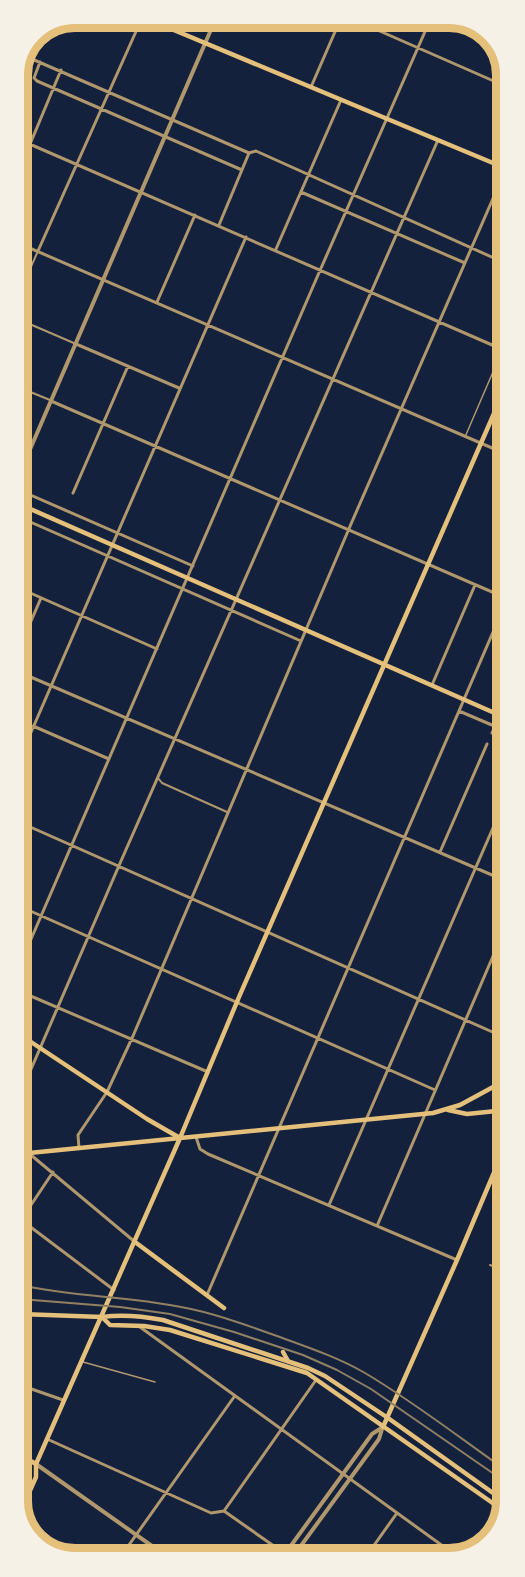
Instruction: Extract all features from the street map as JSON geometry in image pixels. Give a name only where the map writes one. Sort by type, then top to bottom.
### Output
[{"type":"main road","points":[[168,28],[496,166]]},
{"type":"main road","points":[[28,1496],[36,1478],[36,1464],[135,1242],[268,931],[496,410]]},
{"type":"main road","points":[[28,508],[496,713]]},
{"type":"main road","points":[[28,1039],[180,1138]]},
{"type":"main road","points":[[30,1153],[425,1114],[448,1110],[496,1085]]},
{"type":"main road","points":[[448,1110],[467,1114],[496,1111]]},
{"type":"main road","points":[[382,1427],[388,1418],[496,1168]]},
{"type":"main road","points":[[135,1242],[224,1308]]},
{"type":"main road","points":[[28,1314],[102,1317],[117,1315],[163,1320],[288,1361],[325,1376],[496,1495]]},
{"type":"main road","points":[[102,1317],[110,1325],[170,1330],[307,1373],[496,1505]]},
{"type":"main road","points":[[283,1352],[288,1361]]},
{"type":"main road","points":[[28,1460],[36,1464]]},
{"type":"street","points":[[28,274],[138,28]]},
{"type":"street","points":[[28,453],[212,28]]},
{"type":"street","points":[[311,87],[336,29]]},
{"type":"street","points":[[374,29],[496,82]]},
{"type":"street","points":[[28,946],[426,29]]},
{"type":"street","points":[[32,58],[249,153],[256,151],[496,259]]},
{"type":"street","points":[[40,62],[34,78],[242,170]]},
{"type":"street","points":[[28,151],[61,70]]},
{"type":"street","points":[[276,250],[340,99]]},
{"type":"street","points":[[28,1077],[438,140]]},
{"type":"street","points":[[28,143],[496,346]]},
{"type":"street","points":[[219,225],[249,153]]},
{"type":"street","points":[[79,1148],[78,1135],[107,1092],[131,1040],[227,812],[496,191]]},
{"type":"street","points":[[301,192],[465,263]]},
{"type":"street","points":[[157,302],[195,215]]},
{"type":"street","points":[[28,738],[246,237]]},
{"type":"street","points":[[28,247],[496,450]]},
{"type":"street","points":[[28,323],[179,388]]},
{"type":"street","points":[[73,493],[128,366]]},
{"type":"street","points":[[28,391],[496,595]]},
{"type":"street","points":[[28,493],[67,508],[117,534],[193,566]]},
{"type":"street","points":[[28,521],[301,642]]},
{"type":"street","points":[[432,685],[475,585]]},
{"type":"street","points":[[28,592],[157,649]]},
{"type":"street","points":[[28,628],[41,598]]},
{"type":"street","points":[[207,1295],[285,1119],[496,624]]},
{"type":"street","points":[[28,676],[496,877]]},
{"type":"street","points":[[459,711],[495,726],[492,733]]},
{"type":"street","points":[[33,726],[109,759]]},
{"type":"street","points":[[439,853],[487,744]]},
{"type":"street","points":[[158,778],[162,783],[227,812]]},
{"type":"street","points":[[329,1205],[496,822]]},
{"type":"street","points":[[28,826],[496,1033]]},
{"type":"street","points":[[28,910],[435,1090]]},
{"type":"street","points":[[377,1226],[496,950]]},
{"type":"street","points":[[28,995],[208,1072]]},
{"type":"street","points":[[196,1137],[200,1149],[457,1260]]},
{"type":"street","points":[[30,1153],[135,1242]]},
{"type":"street","points":[[28,1208],[53,1172]]},
{"type":"street","points":[[28,1226],[114,1290]]},
{"type":"street","points":[[490,1265],[495,1267],[494,1275],[496,1276]]},
{"type":"street","points":[[138,1326],[446,1548]]},
{"type":"street","points":[[224,1511],[316,1380]]},
{"type":"street","points":[[28,1388],[65,1400]]},
{"type":"street","points":[[126,1548],[234,1397]]},
{"type":"street","points":[[289,1548],[372,1434],[382,1427]]},
{"type":"street","points":[[298,1548],[379,1439],[382,1427]]},
{"type":"street","points":[[48,1439],[211,1513],[224,1511],[278,1548]]},
{"type":"street","points":[[36,1464],[156,1548]]},
{"type":"street","points":[[372,1548],[397,1513]]},
{"type":"lane","points":[[465,437],[496,368]]},
{"type":"lane","points":[[82,1362],[155,1382]]},
{"type":"railway","points":[[28,1287],[161,1303],[218,1316],[311,1348],[354,1367],[383,1384],[496,1463]]},
{"type":"railway","points":[[28,1300],[120,1307],[170,1314],[303,1355],[371,1389],[496,1475]]}]
